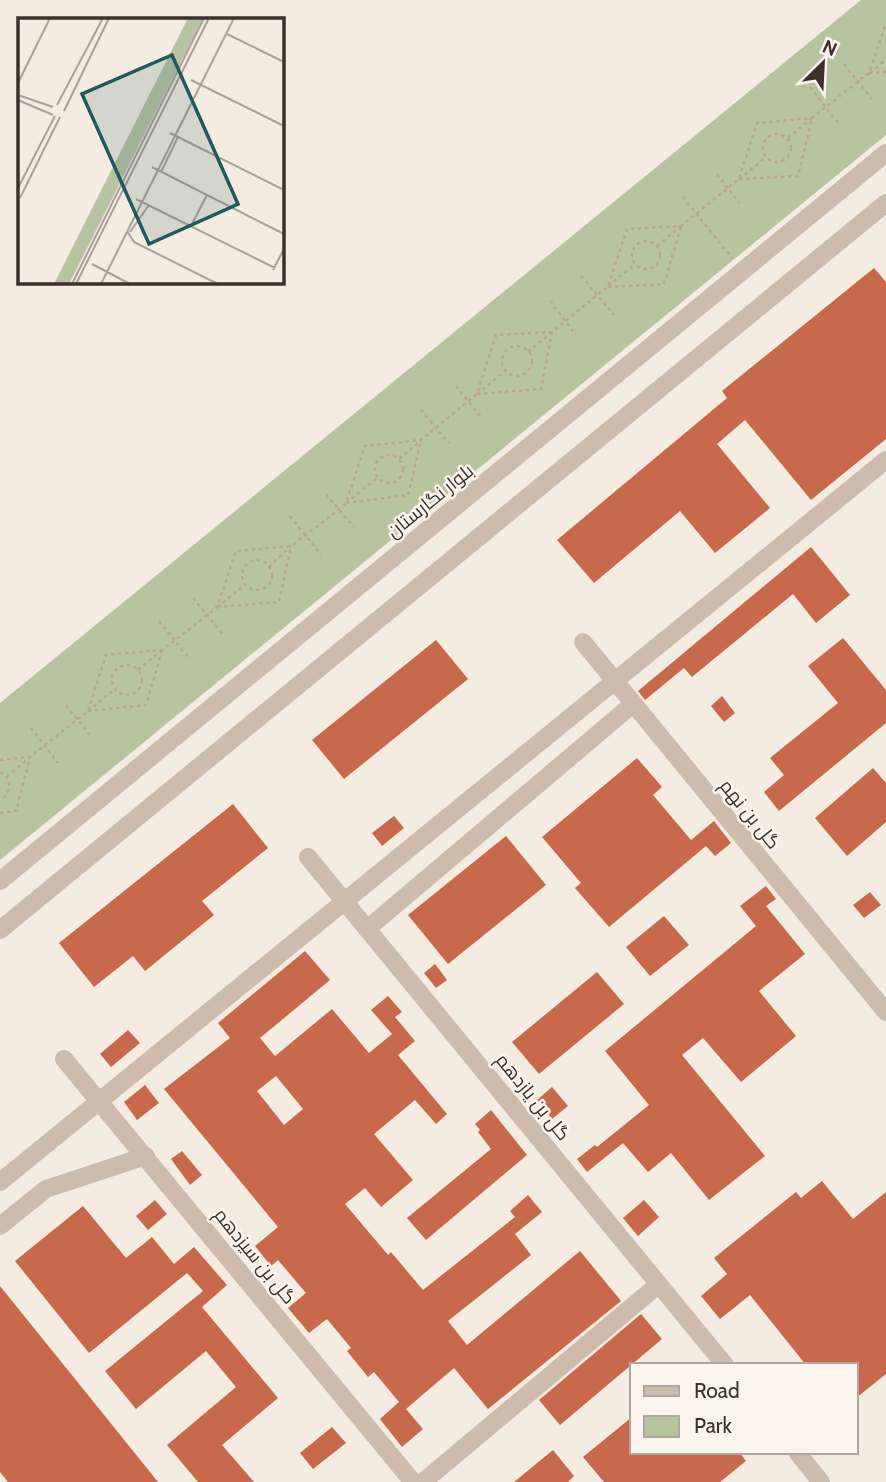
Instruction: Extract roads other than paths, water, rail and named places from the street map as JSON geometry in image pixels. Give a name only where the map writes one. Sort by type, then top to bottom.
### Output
[{"type":"street","name":"بلوار نگارستان","points":[[0,881],[886,153]]},
{"type":"street","points":[[0,930],[886,203]]},
{"type":"street","points":[[0,1182],[886,460]]},
{"type":"street","name":"گل بن نهم","points":[[583,642],[886,1012]]},
{"type":"street","points":[[367,929],[633,704]]},
{"type":"street","name":"گل بن یازدهم","points":[[308,857],[723,1363]]},
{"type":"street","name":"گل بن سیزدهم","points":[[64,1059],[413,1482]]},
{"type":"street","points":[[0,1226],[46,1189],[146,1156]]},
{"type":"street","points":[[423,1482],[659,1284]]},
{"type":"street","points":[[799,1454],[821,1482]]}]
